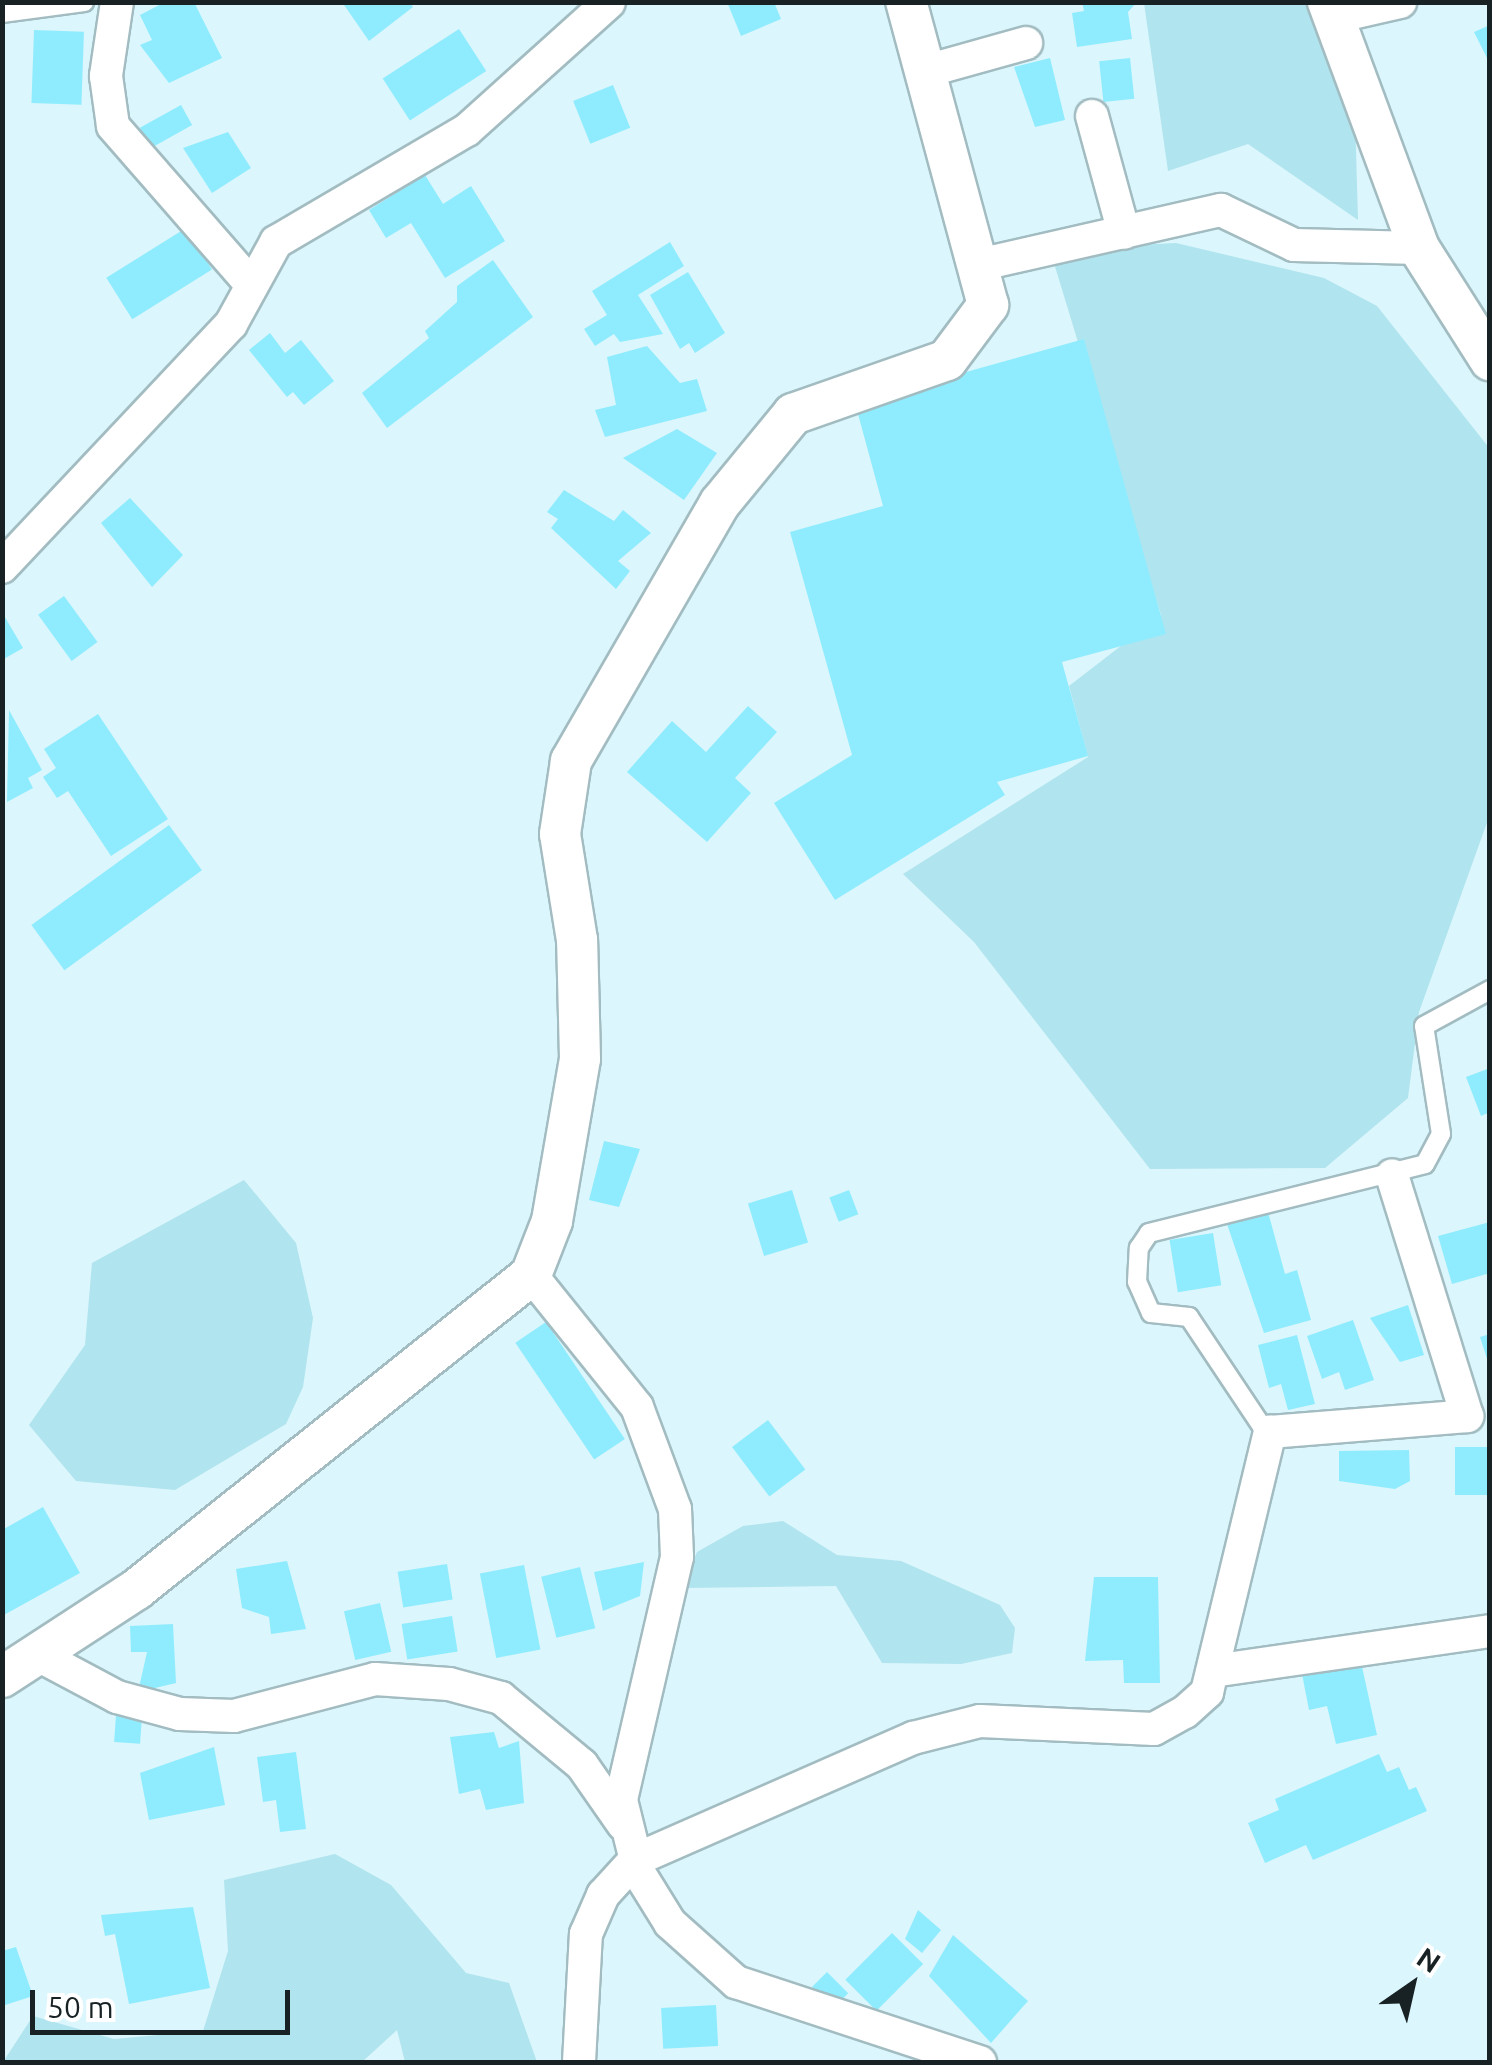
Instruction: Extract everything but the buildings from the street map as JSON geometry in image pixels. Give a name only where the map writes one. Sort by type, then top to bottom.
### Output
[{"type":"street","points":[[118,2],[106,76],[113,126],[252,284]]},
{"type":"street","points":[[2,567],[231,324],[276,242],[466,130],[609,2]]},
{"type":"street","points":[[2,1677],[40,1656],[531,1275],[552,1221],[580,1059],[580,970],[560,834],[571,761],[720,502],[793,414],[947,360],[988,305],[906,2]]},
{"type":"street","points":[[1400,2],[1331,10],[1419,248],[1490,360]]},
{"type":"street","points":[[926,71],[1026,43]]},
{"type":"street","points":[[1092,116],[1124,233]]},
{"type":"street","points":[[978,266],[1220,210],[1294,244],[1419,248]]},
{"type":"street","points":[[579,2062],[586,1934],[603,1895],[632,1846],[980,1721],[1154,1729],[1208,1692],[1270,1436],[1468,1416],[1392,1175]]},
{"type":"street","points":[[531,1275],[637,1407],[675,1510],[677,1557],[627,1753],[621,1800],[632,1846]]},
{"type":"street","points":[[1213,1672],[1490,1631]]},
{"type":"street","points":[[40,1656],[118,1697],[180,1714],[234,1716],[375,1679],[449,1684],[501,1698],[582,1764],[632,1846],[670,1923],[736,1982],[980,2062]]},
{"type":"lane","points":[[2,13],[84,2]]},
{"type":"lane","points":[[1270,1436],[1190,1316],[1151,1313],[1136,1282],[1139,1248],[1148,1233],[1425,1164],[1441,1134],[1424,1026],[1490,990]]},
{"type":"shaded area","points":[[1144,3],[1373,3],[1352,11],[1358,220],[1248,144],[1168,171]]},
{"type":"shaded area","points":[[1176,243],[1324,278],[1377,306],[1490,449],[1489,817],[1419,1012],[1408,1098],[1325,1168],[1150,1169],[974,942],[903,874],[1088,757],[1069,686],[1161,615],[1050,250]]},
{"type":"shaded area","points":[[244,1180],[296,1243],[313,1318],[303,1387],[286,1424],[175,1490],[76,1481],[29,1425],[85,1345],[92,1263]]},
{"type":"shaded area","points":[[783,1521],[837,1555],[901,1561],[1000,1605],[1015,1628],[1012,1653],[961,1664],[882,1663],[836,1586],[682,1588],[697,1552],[743,1526]]},
{"type":"shaded area","points":[[335,1854],[391,1885],[466,1973],[509,1983],[537,2062],[405,2062],[397,2030],[362,2062],[3,2062],[33,2016],[114,2039],[203,2031],[228,1951],[224,1880]]}]
